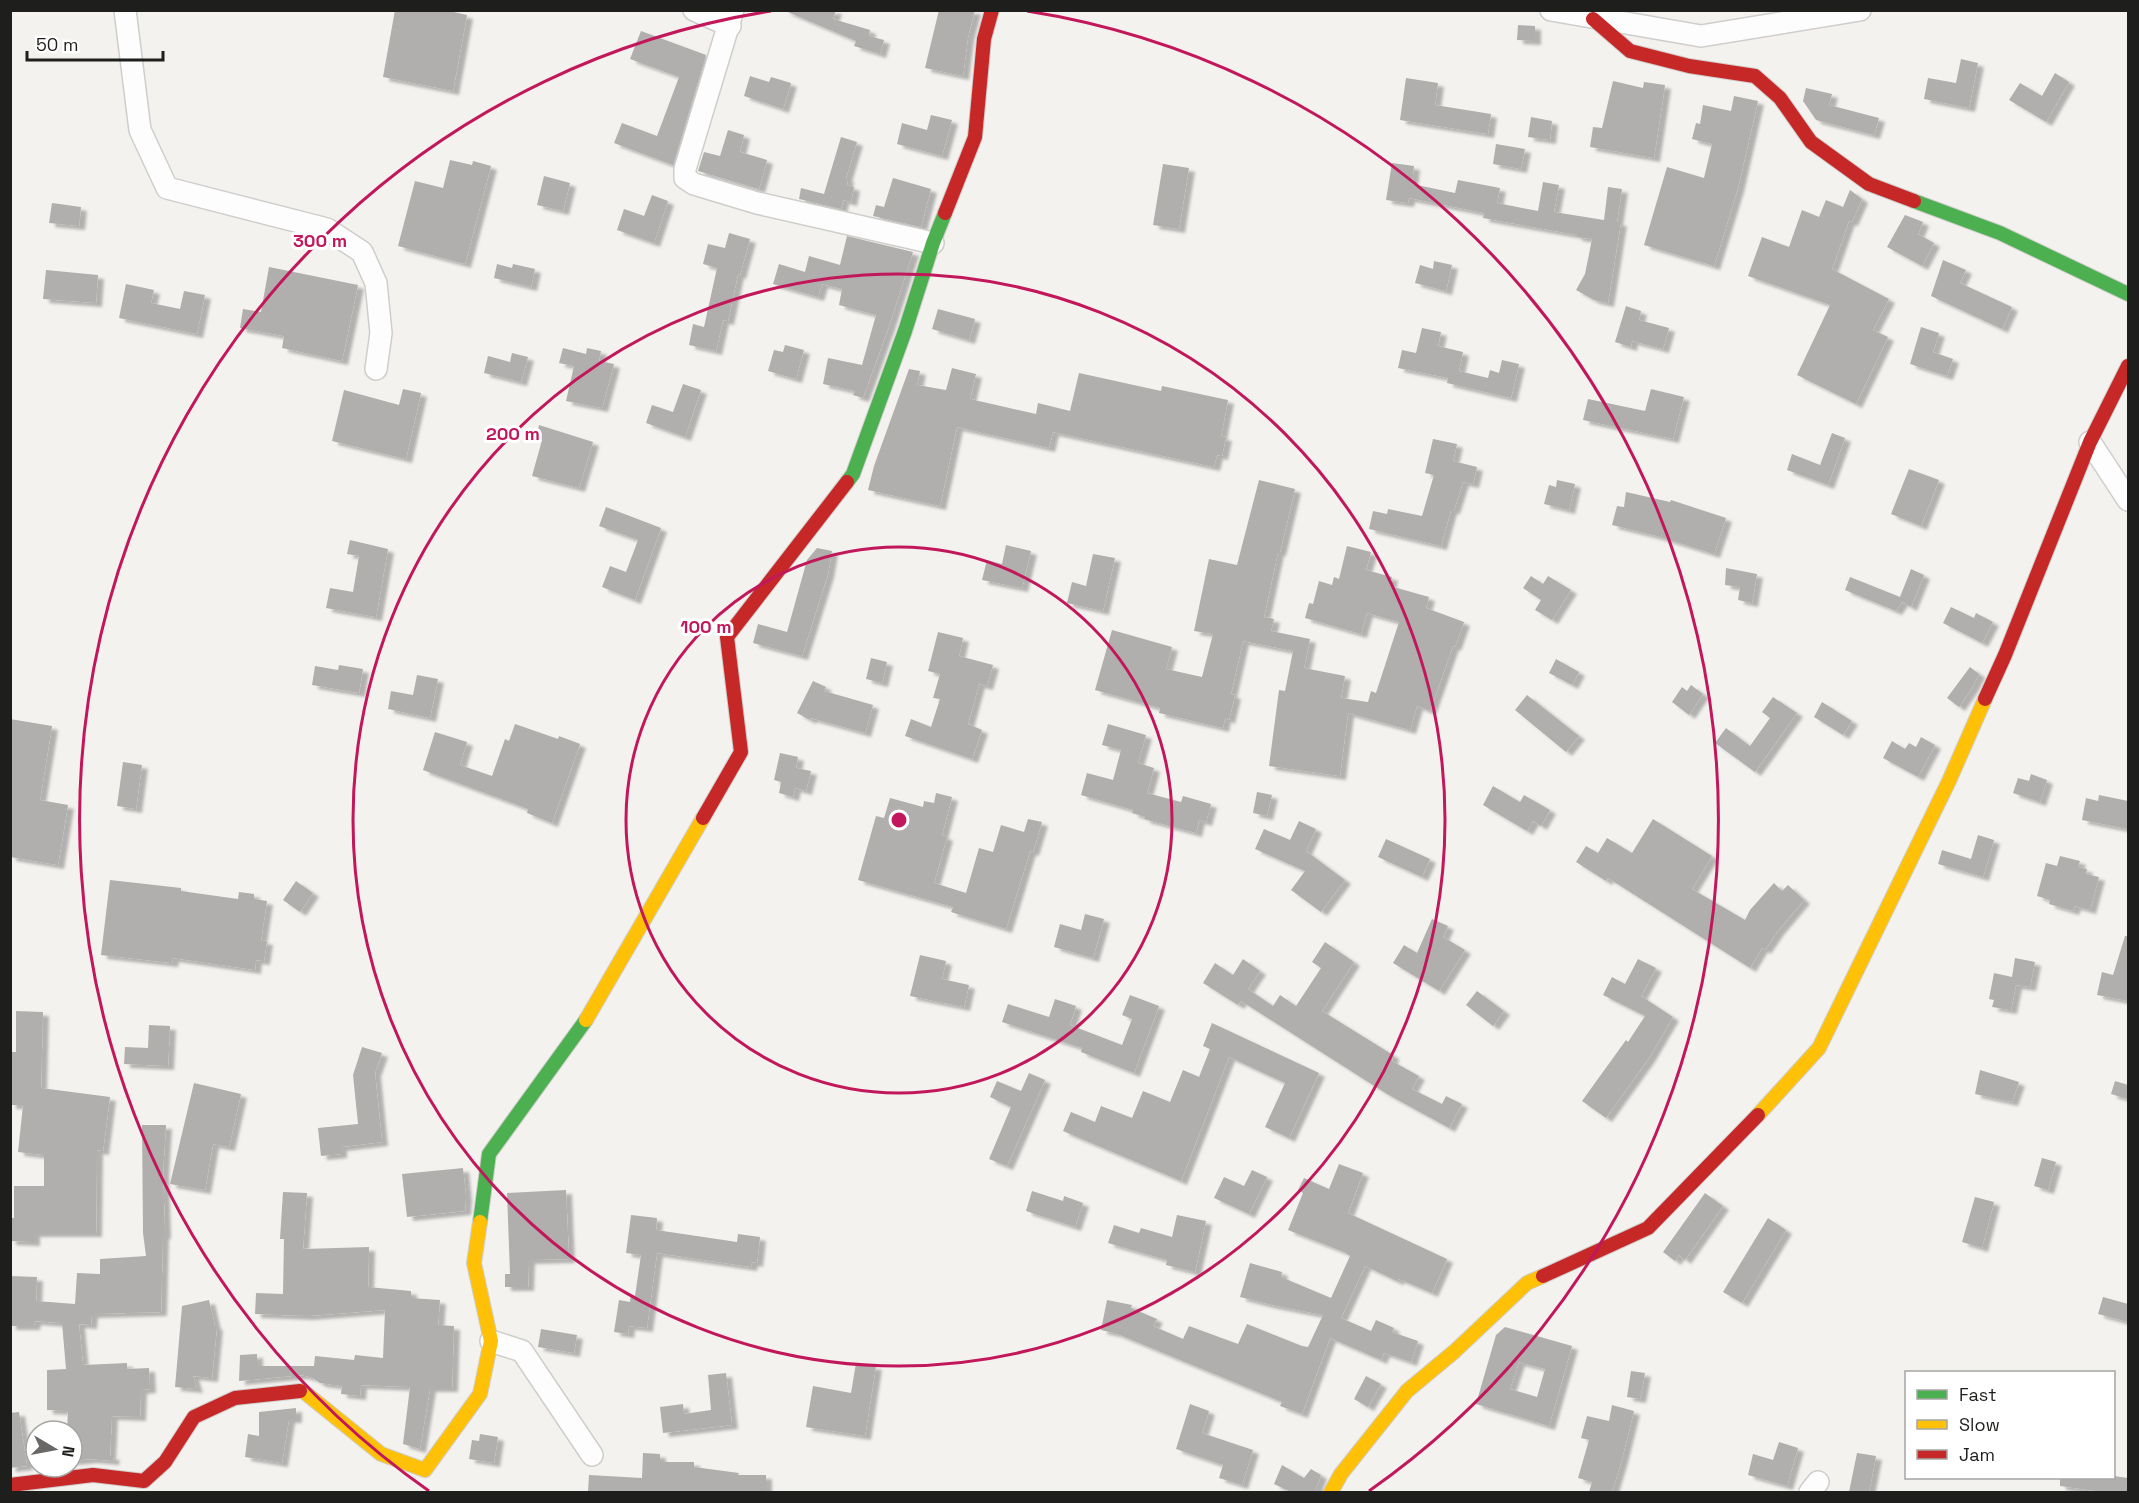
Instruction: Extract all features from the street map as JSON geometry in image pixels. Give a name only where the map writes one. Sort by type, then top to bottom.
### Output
[{"type":"street","points":[[125,10],[140,130],[167,188],[327,228],[362,252],[376,283],[381,333],[376,369]]},
{"type":"street","points":[[694,10],[732,18],[685,169],[685,178],[694,184],[758,202],[933,243]]},
{"type":"street","points":[[10,1485],[93,1475],[144,1481],[165,1462],[194,1417],[235,1398],[303,1391],[381,1454],[425,1470],[480,1394],[491,1341],[474,1263],[489,1154],[594,1009],[741,752],[727,637],[853,474],[905,331],[933,243],[975,137],[984,39],[992,10]]},
{"type":"street","points":[[1551,10],[1701,36],[1860,10]]},
{"type":"street","points":[[1588,17],[1622,13],[1625,10]]},
{"type":"street","points":[[1588,17],[1630,51],[1689,66],[1755,76],[1780,98],[1811,141],[1869,184],[2000,233],[2128,294]]},
{"type":"street","points":[[1331,1492],[1341,1474],[1407,1391],[1455,1351],[1527,1284],[1648,1228],[1770,1103],[1819,1048],[1949,781],[2009,644],[2090,442],[2128,366]]},
{"type":"street","points":[[2090,442],[2128,500]]},
{"type":"street","points":[[491,1341],[522,1351],[592,1455]]},
{"type":"building","points":[[395,10],[445,10],[467,15],[453,91],[383,77]]},
{"type":"building","points":[[783,10],[836,10],[833,19],[870,30],[869,36],[884,40],[880,54],[854,46],[856,41]]},
{"type":"building","points":[[939,10],[975,10],[968,37],[963,76],[925,68]]},
{"type":"building","points":[[1518,25],[1535,26],[1535,41],[1517,40]]},
{"type":"building","points":[[641,31],[706,55],[673,165],[614,143],[622,123],[657,136],[679,77],[630,59]]},
{"type":"building","points":[[1961,59],[1978,63],[1969,108],[1924,99],[1928,78],[1956,83]]},
{"type":"building","points":[[2055,73],[2069,82],[2046,122],[2009,100],[2020,83],[2042,96]]},
{"type":"building","points":[[750,76],[769,82],[771,77],[791,83],[783,109],[744,96]]},
{"type":"building","points":[[1406,78],[1438,83],[1435,105],[1491,114],[1488,134],[1400,120]]},
{"type":"building","points":[[1613,81],[1643,88],[1644,82],[1665,85],[1654,158],[1590,147],[1593,127],[1602,128]]},
{"type":"building","points":[[1806,88],[1832,94],[1829,105],[1879,118],[1874,135],[1816,120],[1803,101]]},
{"type":"building","points":[[1734,96],[1758,101],[1738,188],[1714,266],[1644,245],[1667,167],[1704,178],[1712,144],[1692,139],[1696,123],[1700,124],[1703,105],[1731,111]]},
{"type":"building","points":[[931,115],[952,120],[942,156],[897,144],[902,123],[927,130]]},
{"type":"building","points":[[1531,117],[1552,121],[1550,140],[1528,137]]},
{"type":"building","points":[[728,130],[744,135],[740,152],[767,160],[759,189],[698,171],[704,152],[720,156]]},
{"type":"building","points":[[841,137],[857,142],[846,178],[848,178],[847,185],[854,187],[851,202],[843,200],[841,209],[799,199],[801,188],[824,194]]},
{"type":"building","points":[[1496,144],[1525,149],[1521,169],[1493,164]]},
{"type":"building","points":[[450,160],[472,165],[473,161],[491,166],[465,264],[398,246],[415,181],[443,188]]},
{"type":"building","points":[[1392,163],[1414,166],[1412,184],[1455,193],[1458,180],[1500,188],[1497,203],[1538,211],[1543,182],[1559,185],[1554,212],[1604,220],[1608,187],[1622,189],[1617,222],[1621,222],[1608,303],[1594,300],[1576,290],[1585,274],[1592,239],[1483,218],[1484,213],[1409,198],[1408,203],[1386,200]]},
{"type":"building","points":[[1163,164],[1189,168],[1179,229],[1153,225]]},
{"type":"building","points":[[544,176],[570,183],[563,211],[537,205]]},
{"type":"building","points":[[893,178],[931,189],[921,227],[873,216],[876,205],[884,207]]},
{"type":"building","points":[[1850,190],[1862,199],[1852,222],[1849,221],[1832,269],[1889,299],[1873,330],[1888,337],[1856,404],[1797,375],[1830,305],[1748,276],[1762,237],[1789,247],[1802,210],[1819,217],[1826,200],[1843,207]]},
{"type":"building","points":[[652,195],[668,201],[654,243],[617,230],[624,209],[644,216]]},
{"type":"building","points":[[52,203],[81,207],[79,226],[49,223]]},
{"type":"building","points":[[1905,215],[1923,222],[1918,234],[1934,243],[1922,266],[1887,247]]},
{"type":"building","points":[[729,233],[750,239],[740,275],[738,274],[728,321],[723,320],[716,351],[689,345],[693,324],[704,327],[717,268],[703,264],[708,244],[725,248]]},
{"type":"building","points":[[847,236],[913,252],[863,398],[853,395],[855,391],[823,384],[828,358],[862,365],[876,315],[839,305],[842,289],[822,284],[818,297],[773,284],[779,264],[805,272],[809,256],[840,265]]},
{"type":"building","points":[[1943,260],[1966,270],[1960,283],[2012,307],[2002,329],[1931,296]]},
{"type":"building","points":[[1434,261],[1452,265],[1446,291],[1415,283],[1420,265],[1433,269]]},
{"type":"building","points":[[497,264],[512,268],[513,264],[535,269],[531,287],[494,278]]},
{"type":"building","points":[[269,267],[358,285],[342,361],[282,348],[284,336],[240,328],[243,309],[261,312]]},
{"type":"building","points":[[46,270],[98,275],[96,303],[43,299]]},
{"type":"building","points":[[126,284],[154,290],[151,303],[180,309],[184,291],[205,295],[197,334],[119,318]]},
{"type":"building","points":[[1626,306],[1641,311],[1639,320],[1669,328],[1663,349],[1632,341],[1631,347],[1615,342]]},
{"type":"building","points":[[938,309],[975,319],[969,340],[932,329]]},
{"type":"building","points":[[1921,327],[1939,333],[1933,352],[1953,359],[1947,376],[1910,364]]},
{"type":"building","points":[[1422,328],[1441,332],[1438,346],[1463,352],[1459,371],[1488,378],[1490,370],[1499,373],[1502,360],[1519,364],[1511,398],[1447,383],[1448,378],[1398,368],[1402,350],[1416,353]]},
{"type":"building","points":[[785,345],[804,350],[796,379],[768,371],[774,350],[783,352]]},
{"type":"building","points":[[563,348],[586,354],[587,348],[601,351],[599,361],[614,364],[602,408],[566,401],[574,366],[559,363]]},
{"type":"building","points":[[512,353],[528,357],[521,382],[484,373],[488,356],[510,362]]},
{"type":"building","points":[[952,368],[976,374],[970,399],[1036,414],[1038,403],[1070,411],[1079,373],[1161,391],[1162,386],[1228,400],[1221,436],[1226,437],[1222,456],[1217,455],[1214,467],[1053,432],[1049,448],[957,427],[940,506],[868,490],[874,466],[909,369],[920,371],[917,385],[946,390]]},
{"type":"building","points":[[683,384],[701,390],[685,437],[646,423],[652,405],[673,412]]},
{"type":"building","points":[[403,389],[421,393],[406,459],[332,441],[344,390],[399,405]]},
{"type":"building","points":[[1651,389],[1684,397],[1673,439],[1583,420],[1588,399],[1645,411]]},
{"type":"building","points":[[539,425],[593,442],[579,488],[532,476],[542,440],[536,439]]},
{"type":"building","points":[[1832,433],[1845,438],[1828,485],[1787,470],[1792,454],[1820,465]]},
{"type":"building","points":[[1433,439],[1457,444],[1453,461],[1477,467],[1473,484],[1463,482],[1454,510],[1451,510],[1441,546],[1369,529],[1373,511],[1387,514],[1388,509],[1422,516],[1434,475],[1425,473]]},
{"type":"building","points":[[1909,469],[1939,480],[1921,526],[1891,514]]},
{"type":"building","points":[[1259,480],[1295,489],[1264,617],[1274,619],[1271,631],[1310,639],[1304,668],[1345,676],[1341,698],[1368,702],[1371,691],[1376,693],[1399,622],[1367,613],[1361,634],[1305,618],[1309,603],[1313,604],[1319,581],[1332,585],[1334,577],[1339,579],[1347,546],[1371,552],[1366,570],[1392,577],[1390,586],[1429,597],[1426,608],[1464,622],[1430,711],[1417,706],[1410,730],[1348,713],[1340,776],[1269,766],[1279,690],[1285,691],[1293,651],[1243,641],[1231,694],[1235,695],[1229,720],[1225,718],[1223,728],[1159,713],[1160,708],[1095,690],[1112,630],[1172,647],[1166,669],[1202,677],[1213,634],[1194,631],[1209,559],[1237,565]]},
{"type":"building","points":[[1557,480],[1575,484],[1569,510],[1544,504],[1549,485],[1556,487]]},
{"type":"building","points":[[1626,492],[1670,502],[1671,500],[1726,518],[1714,554],[1612,525],[1617,506],[1624,507]]},
{"type":"building","points":[[606,507],[661,528],[635,600],[602,587],[610,566],[626,572],[638,540],[599,526]]},
{"type":"building","points":[[350,540],[388,549],[376,617],[326,608],[330,588],[353,592],[359,556],[347,554]]},
{"type":"building","points":[[1006,545],[1031,551],[1022,588],[982,580],[987,560],[1002,564]]},
{"type":"building","points":[[817,548],[832,551],[828,574],[802,656],[753,643],[758,624],[787,632],[807,560]]},
{"type":"building","points":[[1093,554],[1115,558],[1103,611],[1067,603],[1072,582],[1086,586]]},
{"type":"building","points":[[1726,568],[1757,574],[1752,603],[1738,600],[1740,587],[1725,585]]},
{"type":"building","points":[[1911,569],[1924,575],[1911,607],[1902,602],[1896,611],[1845,590],[1850,577],[1900,597]]},
{"type":"building","points":[[1531,576],[1543,584],[1548,576],[1571,590],[1552,620],[1535,610],[1541,600],[1523,588]]},
{"type":"building","points":[[1951,607],[1974,618],[1976,613],[1993,622],[1982,643],[1943,623]]},
{"type":"building","points":[[938,632],[963,638],[959,656],[993,665],[987,686],[979,684],[968,724],[982,730],[972,759],[905,736],[911,719],[931,727],[940,699],[933,698],[940,674],[928,671]]},
{"type":"building","points":[[871,658],[887,662],[882,683],[866,679]]},
{"type":"building","points":[[1556,659],[1579,672],[1572,685],[1549,673]]},
{"type":"building","points":[[339,665],[363,669],[359,693],[312,685],[315,666],[338,670]]},
{"type":"building","points":[[1970,667],[1979,674],[1959,707],[1947,698]]},
{"type":"building","points":[[417,675],[438,679],[430,718],[388,709],[391,691],[413,695]]},
{"type":"building","points":[[813,681],[826,687],[824,691],[873,705],[865,733],[811,718],[810,720],[797,713]]},
{"type":"building","points":[[1691,685],[1703,694],[1689,715],[1672,702],[1682,687],[1687,691]]},
{"type":"building","points":[[1527,695],[1579,736],[1566,752],[1515,710]]},
{"type":"building","points":[[1773,697],[1797,713],[1755,772],[1715,743],[1726,728],[1750,746],[1770,718],[1762,712]]},
{"type":"building","points":[[1822,702],[1852,721],[1843,735],[1814,717]]},
{"type":"building","points":[[10,719],[52,726],[40,800],[68,805],[58,865],[10,857]]},
{"type":"building","points":[[515,724],[580,744],[552,823],[527,813],[528,809],[423,770],[435,732],[467,742],[460,765],[492,776],[505,739],[509,741]]},
{"type":"building","points":[[1108,724],[1146,735],[1138,763],[1154,768],[1147,793],[1181,802],[1183,796],[1211,804],[1206,822],[1199,820],[1196,833],[1144,819],[1145,817],[1132,813],[1133,810],[1081,795],[1087,773],[1113,780],[1121,750],[1102,745]]},
{"type":"building","points":[[1921,737],[1935,745],[1918,777],[1883,758],[1892,741],[1905,749],[1909,743],[1916,747]]},
{"type":"building","points":[[780,753],[798,757],[796,768],[811,771],[806,791],[795,788],[793,797],[779,793],[781,782],[774,780]]},
{"type":"building","points":[[123,762],[142,765],[136,809],[117,806]]},
{"type":"building","points":[[2031,774],[2047,780],[2040,802],[2013,793],[2018,778],[2029,781]]},
{"type":"building","points":[[1493,786],[1520,802],[1524,795],[1550,810],[1541,826],[1533,821],[1527,831],[1483,805]]},
{"type":"building","points":[[1257,792],[1272,795],[1267,816],[1253,813]]},
{"type":"building","points":[[936,793],[952,797],[942,835],[947,837],[934,883],[966,893],[979,848],[993,852],[1001,825],[1024,832],[1028,819],[1042,822],[1033,852],[1030,851],[1006,929],[951,912],[953,907],[858,880],[876,816],[884,818],[890,798],[923,807],[924,801],[934,803]]},
{"type":"building","points":[[2099,795],[2128,801],[2128,829],[2082,820],[2086,798],[2098,801]]},
{"type":"building","points":[[1653,819],[1712,856],[1692,889],[1745,920],[1750,910],[1774,883],[1782,891],[1788,885],[1804,900],[1765,950],[1762,948],[1750,968],[1608,878],[1606,881],[1576,862],[1586,846],[1598,853],[1607,838],[1632,853]]},
{"type":"building","points":[[1299,821],[1316,829],[1306,851],[1345,880],[1321,912],[1291,890],[1305,871],[1255,849],[1264,829],[1290,840]]},
{"type":"building","points":[[1978,835],[1994,840],[1983,877],[1938,864],[1942,850],[1971,859]]},
{"type":"building","points":[[1386,839],[1430,859],[1422,877],[1378,857]]},
{"type":"building","points":[[2060,856],[2080,861],[2078,867],[2087,869],[2086,874],[2099,877],[2090,910],[2075,906],[2073,911],[2049,904],[2050,900],[2037,896],[2046,863],[2057,866]]},
{"type":"building","points":[[110,880],[181,888],[181,891],[238,899],[239,892],[254,894],[254,899],[267,901],[261,940],[267,941],[264,961],[256,960],[255,970],[173,958],[172,963],[101,955]]},
{"type":"building","points":[[296,881],[313,893],[300,912],[283,900]]},
{"type":"building","points":[[1085,914],[1104,919],[1093,958],[1054,947],[1060,924],[1081,930]]},
{"type":"building","points":[[1432,919],[1448,926],[1443,937],[1465,950],[1439,991],[1393,963],[1404,945],[1417,953]]},
{"type":"building","points":[[2125,936],[2128,936],[2128,1001],[2097,995],[2102,972],[2113,975]]},
{"type":"building","points":[[1325,942],[1354,962],[1322,1011],[1393,1055],[1392,1061],[1419,1076],[1412,1089],[1442,1104],[1446,1096],[1462,1104],[1449,1128],[1387,1094],[1241,1001],[1238,1005],[1203,983],[1215,963],[1233,975],[1243,959],[1260,971],[1248,989],[1273,1006],[1280,995],[1296,1006],[1321,968],[1312,962]]},
{"type":"building","points":[[920,955],[946,961],[942,979],[969,985],[964,1007],[910,996]]},
{"type":"building","points":[[2015,958],[2035,962],[2030,987],[2016,985],[2011,1010],[1992,1007],[1994,1000],[1989,999],[1994,973],[2012,977]]},
{"type":"building","points":[[1638,959],[1656,968],[1641,996],[1673,1017],[1649,1058],[1606,1118],[1582,1101],[1626,1040],[1628,1042],[1645,1016],[1603,995],[1612,977],[1625,984]]},
{"type":"building","points":[[1477,991],[1504,1011],[1493,1026],[1466,1005]]},
{"type":"building","points":[[1130,995],[1159,1006],[1134,1073],[1081,1052],[1082,1048],[1002,1022],[1008,1004],[1049,1017],[1055,999],[1076,1006],[1070,1025],[1122,1045],[1132,1019],[1122,1015]]},
{"type":"building","points":[[16,1011],[43,1012],[41,1088],[110,1097],[103,1151],[97,1150],[96,1233],[34,1233],[34,1242],[10,1241],[10,1218],[14,1218],[14,1186],[44,1186],[44,1155],[18,1152],[23,1105],[10,1105],[10,1052],[16,1052]]},
{"type":"building","points":[[1212,1023],[1319,1073],[1289,1138],[1265,1127],[1285,1083],[1229,1057],[1181,1181],[1063,1131],[1071,1112],[1095,1122],[1101,1106],[1132,1118],[1143,1091],[1170,1102],[1183,1070],[1199,1077],[1210,1049],[1203,1046]]},
{"type":"building","points":[[149,1025],[170,1026],[168,1066],[124,1064],[125,1047],[148,1048]]},
{"type":"building","points":[[362,1047],[382,1053],[375,1073],[382,1142],[341,1147],[341,1154],[321,1156],[318,1128],[358,1124],[353,1075]]},
{"type":"building","points":[[1980,1070],[2019,1082],[2012,1102],[1975,1094]]},
{"type":"building","points":[[1029,1073],[1045,1080],[1007,1166],[989,1159],[1011,1107],[990,1097],[997,1081],[1021,1091]]},
{"type":"building","points":[[2115,1081],[2128,1085],[2128,1099],[2111,1094]]},
{"type":"building","points":[[194,1083],[241,1094],[229,1147],[213,1144],[205,1190],[170,1184]]},
{"type":"building","points":[[142,1125],[166,1125],[163,1172],[165,1235],[163,1235],[161,1312],[92,1314],[91,1325],[79,1324],[83,1365],[127,1363],[127,1369],[149,1368],[150,1389],[141,1390],[140,1417],[112,1416],[110,1456],[114,1456],[113,1461],[84,1460],[84,1419],[68,1419],[68,1411],[47,1410],[47,1370],[66,1369],[62,1323],[35,1321],[34,1326],[10,1326],[10,1276],[37,1277],[36,1301],[75,1304],[77,1273],[100,1274],[100,1259],[146,1256],[143,1233]]},
{"type":"building","points":[[2042,1158],[2056,1162],[2048,1190],[2034,1186]]},
{"type":"building","points":[[1339,1164],[1363,1173],[1348,1213],[1447,1259],[1432,1293],[1399,1279],[1397,1281],[1365,1266],[1341,1318],[1371,1331],[1376,1320],[1394,1328],[1392,1332],[1418,1341],[1411,1362],[1384,1353],[1381,1360],[1330,1338],[1302,1414],[1280,1406],[1282,1402],[1115,1333],[1101,1330],[1107,1300],[1132,1305],[1131,1308],[1157,1319],[1153,1326],[1183,1339],[1189,1326],[1238,1344],[1247,1324],[1308,1347],[1323,1315],[1240,1297],[1250,1263],[1282,1272],[1281,1277],[1331,1298],[1350,1256],[1288,1230],[1303,1193],[1298,1190],[1304,1178],[1329,1189]]},
{"type":"building","points":[[463,1168],[465,1211],[407,1217],[402,1174]]},
{"type":"building","points":[[1252,1170],[1267,1177],[1249,1214],[1214,1198],[1224,1177],[1244,1186]]},
{"type":"building","points":[[566,1190],[569,1259],[529,1260],[528,1287],[505,1287],[505,1274],[510,1274],[507,1193]]},
{"type":"building","points":[[1032,1191],[1063,1201],[1064,1196],[1083,1203],[1075,1227],[1026,1211]]},
{"type":"building","points":[[283,1192],[307,1193],[303,1249],[369,1247],[368,1287],[411,1291],[411,1298],[440,1300],[438,1325],[454,1326],[452,1388],[430,1388],[420,1449],[403,1444],[410,1387],[361,1385],[360,1396],[341,1394],[342,1386],[320,1383],[302,1375],[239,1381],[240,1355],[257,1354],[257,1366],[314,1366],[315,1356],[354,1360],[355,1355],[383,1358],[385,1310],[308,1316],[255,1314],[256,1293],[283,1294],[284,1239],[280,1239]]},
{"type":"building","points":[[1705,1193],[1723,1206],[1685,1260],[1679,1255],[1675,1261],[1663,1252]]},
{"type":"building","points":[[1975,1197],[1994,1202],[1982,1248],[1962,1242]]},
{"type":"building","points":[[631,1215],[657,1218],[656,1230],[737,1242],[738,1234],[760,1237],[757,1263],[752,1262],[751,1267],[657,1253],[647,1328],[629,1326],[628,1334],[614,1332],[619,1300],[630,1302],[631,1295],[635,1296],[641,1255],[626,1253]]},
{"type":"building","points":[[1177,1215],[1206,1221],[1195,1272],[1166,1265],[1167,1260],[1108,1243],[1114,1225],[1139,1233],[1141,1228],[1172,1237]]},
{"type":"building","points":[[1768,1218],[1786,1230],[1742,1303],[1723,1292]]},
{"type":"building","points":[[2103,1297],[2128,1304],[2128,1322],[2098,1314]]},
{"type":"building","points":[[209,1300],[215,1326],[217,1326],[212,1378],[193,1376],[197,1389],[175,1387],[182,1306]]},
{"type":"building","points":[[1505,1327],[1572,1346],[1549,1426],[1476,1404],[1496,1335]],"holes":[[[1519,1362],[1545,1369],[1537,1397],[1510,1389]]]},
{"type":"building","points":[[541,1329],[577,1335],[574,1353],[538,1347]]},
{"type":"building","points":[[856,1363],[876,1366],[865,1436],[806,1427],[813,1386],[851,1393]]},
{"type":"building","points":[[1631,1371],[1645,1373],[1640,1399],[1627,1397]]},
{"type":"building","points":[[726,1373],[732,1425],[663,1433],[660,1407],[683,1404],[684,1414],[711,1410],[708,1375]]},
{"type":"building","points":[[1366,1376],[1381,1384],[1368,1407],[1354,1399]]},
{"type":"building","points":[[1190,1404],[1209,1411],[1202,1433],[1253,1450],[1242,1485],[1219,1478],[1223,1465],[1176,1449]]},
{"type":"building","points":[[1612,1405],[1634,1411],[1622,1459],[1612,1492],[1589,1492],[1592,1482],[1578,1478],[1589,1440],[1581,1438],[1587,1416],[1609,1421]]},
{"type":"building","points":[[296,1408],[296,1419],[289,1419],[282,1463],[245,1457],[248,1434],[259,1436],[259,1412]]},
{"type":"building","points":[[19,1412],[24,1446],[24,1466],[10,1468],[10,1413]]},
{"type":"building","points":[[480,1434],[498,1437],[494,1463],[469,1459],[472,1440],[479,1441]]},
{"type":"building","points":[[1779,1442],[1798,1448],[1787,1486],[1748,1475],[1753,1454],[1773,1460]]},
{"type":"building","points":[[643,1453],[660,1454],[660,1462],[694,1462],[694,1467],[739,1473],[738,1475],[766,1475],[766,1492],[588,1492],[589,1475],[642,1478]]},
{"type":"building","points":[[1857,1453],[1876,1456],[1869,1492],[1849,1492]]},
{"type":"building","points":[[1282,1465],[1304,1478],[1311,1469],[1321,1475],[1315,1492],[1291,1492],[1274,1484]]},
{"type":"building","points":[[2115,1476],[2128,1478],[2128,1492],[2103,1492],[2060,1486],[2060,1479],[2115,1479]]},
{"type":"traffic: fast","points":[[1914,201],[2000,233],[2128,294]]},
{"type":"traffic: fast","points":[[847,482],[853,474],[945,213]]},
{"type":"traffic: fast","points":[[480,1222],[489,1154],[586,1020]]},
{"type":"traffic: slow","points":[[1758,1115],[1819,1048],[1949,781],[1985,699]]},
{"type":"traffic: slow","points":[[586,1020],[703,818]]},
{"type":"traffic: slow","points":[[300,1391],[303,1391],[381,1454],[425,1470],[480,1394],[491,1341],[474,1263],[480,1222]]},
{"type":"traffic: slow","points":[[1331,1492],[1341,1474],[1407,1391],[1455,1351],[1527,1283],[1543,1276]]},
{"type":"traffic: jam","points":[[945,213],[975,137],[984,39],[992,10]]},
{"type":"traffic: jam","points":[[1593,19],[1630,51],[1689,66],[1755,76],[1780,98],[1811,142],[1869,184],[1914,201]]},
{"type":"traffic: jam","points":[[1985,699],[2005,655],[2090,442],[2128,366]]},
{"type":"traffic: jam","points":[[703,818],[741,752],[727,637],[847,482]]},
{"type":"traffic: jam","points":[[1543,1276],[1648,1228],[1758,1115]]},
{"type":"traffic: jam","points":[[10,1485],[93,1475],[144,1481],[165,1462],[194,1417],[235,1398],[300,1391]]}]
